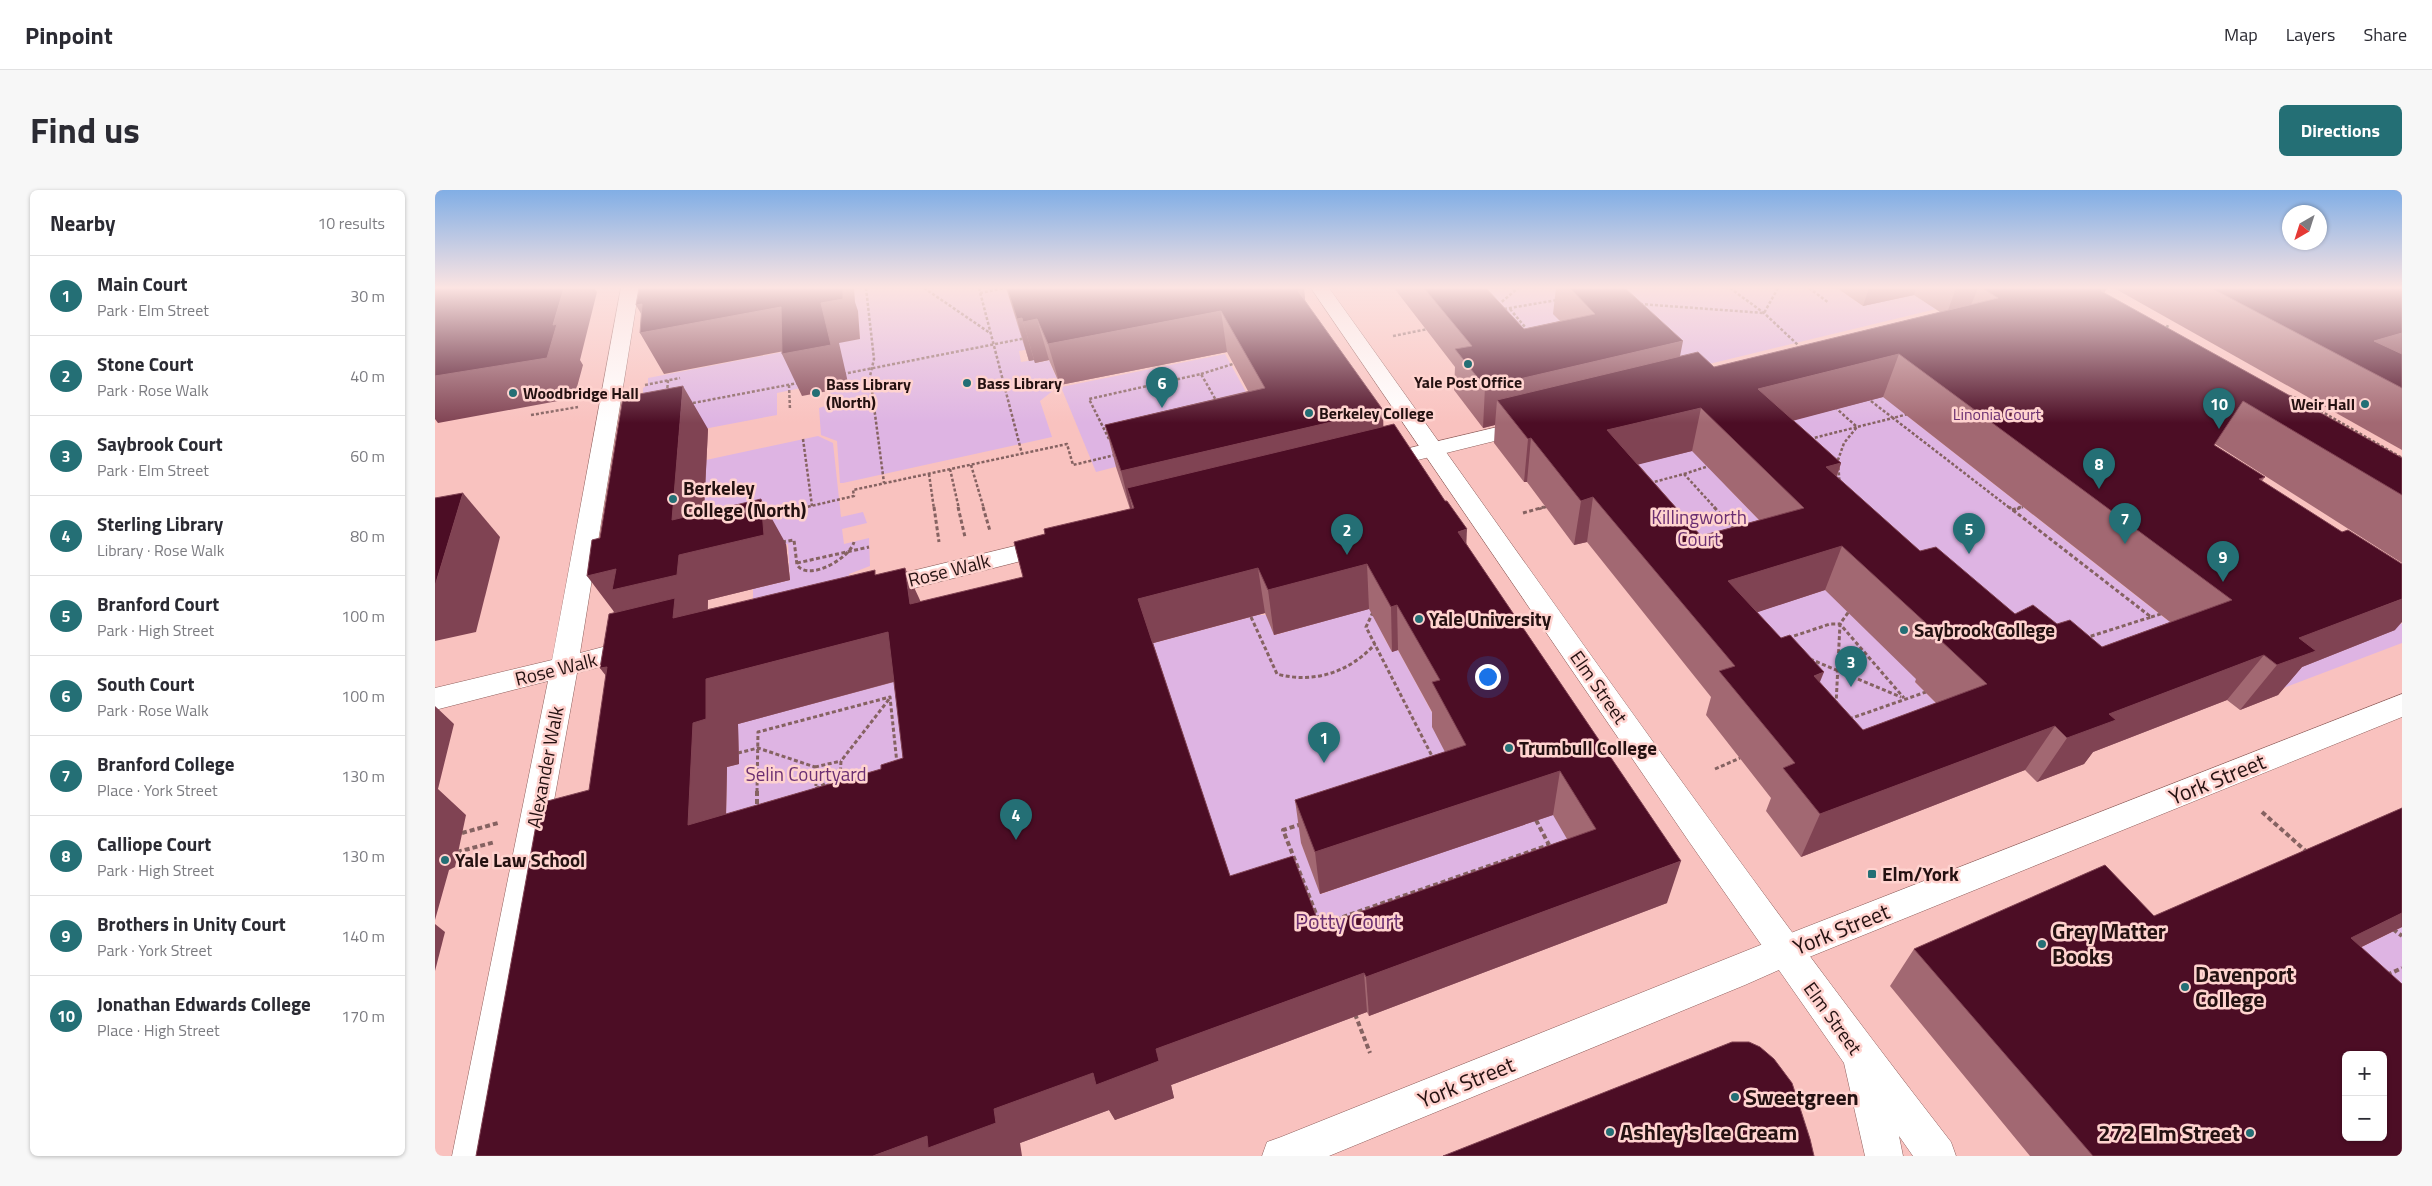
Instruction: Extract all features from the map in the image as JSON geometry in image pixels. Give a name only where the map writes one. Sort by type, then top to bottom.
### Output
[{"type":"main road","name":"Alexander Walk","points":[[471,1156],[564,667],[622,333]]},
{"type":"main road","name":"Elm Street","points":[[1352,333],[1859,1056],[1937,1156]]},
{"type":"main road","points":[[1353,469],[1546,421]]},
{"type":"main road","name":"Rose Walk","points":[[852,594],[1072,539]]},
{"type":"main road","name":"Rose Walk","points":[[435,699],[661,642]]},
{"type":"main road","name":"York Street","points":[[1281,1156],[1733,974],[1785,951],[2402,706]]},
{"type":"main road","points":[[1859,1056],[1884,1156]]},
{"type":"path","points":[[871,333],[874,358],[871,369],[884,483]]},
{"type":"path","points":[[1393,336],[1408,333]]},
{"type":"path","points":[[1785,333],[1798,345]]},
{"type":"path","points":[[990,334],[1022,454]]},
{"type":"path","points":[[835,376],[1031,337]]},
{"type":"path","points":[[1121,460],[1089,399],[1201,374],[1233,364]]},
{"type":"path","points":[[1201,374],[1218,404]]},
{"type":"path","points":[[667,400],[668,380]]},
{"type":"path","points":[[685,405],[798,383]]},
{"type":"path","points":[[789,385],[790,410]]},
{"type":"path","points":[[1861,393],[2151,617]]},
{"type":"path","points":[[2287,395],[2300,399],[2402,458]]},
{"type":"path","points":[[531,415],[611,400]]},
{"type":"path","points":[[1837,409],[1857,427]]},
{"type":"path","points":[[1808,440],[1914,412]]},
{"type":"path","points":[[1857,427],[1844,443],[1838,460],[1837,475],[1844,504],[1939,596]]},
{"type":"path","points":[[803,439],[811,506]]},
{"type":"path","points":[[765,517],[854,496],[853,490],[1067,444],[1073,465],[1118,454]]},
{"type":"path","points":[[971,464],[997,558]]},
{"type":"path","points":[[1646,484],[1716,464]]},
{"type":"path","points":[[950,469],[958,504]]},
{"type":"path","points":[[929,474],[943,572]]},
{"type":"path","points":[[1684,474],[1737,532]]},
{"type":"path","points":[[1839,504],[1844,504]]},
{"type":"path","points":[[1523,513],[1550,506]]},
{"type":"path","points":[[2012,510],[2023,507]]},
{"type":"path","points":[[1839,510],[1847,508]]},
{"type":"path","points":[[781,542],[794,540],[799,569],[809,572],[837,561],[851,551],[854,542]]},
{"type":"path","points":[[797,563],[869,547]]},
{"type":"path","points":[[1918,585],[1925,583],[1967,603],[2048,624],[2082,639]]},
{"type":"path","points":[[1836,707],[1840,624],[1853,606]]},
{"type":"path","points":[[1375,610],[1366,627],[1435,762]]},
{"type":"path","points":[[2073,642],[2167,612]]},
{"type":"path","points":[[1251,617],[1277,674],[1288,678],[1307,678],[1351,666],[1375,644]]},
{"type":"path","points":[[1780,641],[1830,624],[1840,624],[1904,698]]},
{"type":"path","points":[[1805,657],[1904,698]]},
{"type":"path","points":[[1840,722],[1925,692]]},
{"type":"path","points":[[757,843],[758,732],[890,697]]},
{"type":"path","points":[[840,778],[841,761],[890,697]]},
{"type":"path","points":[[890,697],[901,808]]},
{"type":"path","points":[[739,753],[757,748],[815,768],[841,761]]},
{"type":"path","points":[[1715,769],[1740,758]]},
{"type":"path","points":[[815,768],[816,786]]},
{"type":"path","points":[[803,799],[816,786],[840,778],[849,782]]},
{"type":"path","points":[[892,798],[901,801]]},
{"type":"path","points":[[757,843],[901,801]]},
{"type":"path","points":[[2262,812],[2314,858]]},
{"type":"path","points":[[1536,820],[1554,853]]},
{"type":"path","points":[[1311,821],[1283,830],[1324,934]]},
{"type":"path","points":[[750,850],[763,837]]},
{"type":"path","points":[[1321,924],[1549,845]]},
{"type":"path","points":[[1457,876],[1462,885]]},
{"type":"path","points":[[2387,923],[2402,936]]},
{"type":"path","points":[[2384,976],[2402,968]]},
{"type":"path","points":[[1353,1007],[1370,1053]]},
{"type":"green space","points":[[860,333],[1143,333],[1050,363],[1060,385],[1040,401],[1052,437],[843,483],[840,483],[837,441],[821,435],[819,408],[832,404],[830,391],[801,388],[777,393],[777,415],[688,432],[643,407],[643,388],[648,385],[648,378],[813,346],[860,339]],"holes":[[[1052,345],[1056,359],[1036,363],[1034,360],[1021,362],[1019,351]]]},
{"type":"green space","points":[[1489,333],[1555,333],[1521,370]]},
{"type":"green space","points":[[1582,333],[1837,333],[1668,374]]},
{"type":"green space","points":[[1225,354],[1266,428],[1096,472],[1061,387]]},
{"type":"green space","points":[[1881,387],[1911,419],[2167,620],[2182,615],[2228,650],[1983,658],[1788,422]]},
{"type":"green space","points":[[818,436],[833,443],[841,517],[863,512],[867,523],[842,529],[844,544],[869,538],[870,566],[849,574],[849,583],[753,607],[753,589],[790,580],[788,544],[729,558],[702,550],[706,460]]},
{"type":"green space","name":"Killingworth Court","points":[[1711,446],[1728,488],[1790,552],[1679,584],[1591,470]]},
{"type":"green space","points":[[2343,585],[2402,624],[2402,643],[2273,692],[2262,683]]},
{"type":"green space","points":[[1834,587],[1853,617],[1873,636],[1926,678],[1915,682],[1938,705],[1846,772],[1732,620]]},
{"type":"green space","name":"Potty Court","points":[[1374,607],[1384,638],[1392,651],[1398,650],[1461,766],[1301,843],[1321,894],[1553,814],[1587,871],[1346,959],[1240,918],[1150,644],[1258,615],[1266,615],[1275,635]]},
{"type":"green space","name":"Selin Courtyard","points":[[896,681],[928,802],[725,868],[727,767],[738,764],[729,726]]},
{"type":"green space","points":[[2402,927],[2402,1067],[2387,1054],[2387,1051],[2383,1051],[2297,979]]},
{"type":"building","points":[[435,333],[554,333],[547,358],[435,376]]},
{"type":"building","points":[[782,333],[828,333],[831,345],[782,354]]},
{"type":"building","points":[[1043,333],[1105,333],[1048,344]]},
{"type":"building","points":[[1234,333],[1328,333],[1383,410],[1121,471],[1105,425],[1265,388]]},
{"type":"building","points":[[1461,333],[1674,333],[1683,341],[1485,387],[1455,349],[1472,346]]},
{"type":"building","points":[[1854,333],[2177,333],[2402,458],[2402,495],[2243,401],[2214,445],[2265,477],[2259,479],[2342,532],[2348,530],[2402,564],[2402,599],[2299,638],[2316,651],[2277,665],[2264,655],[2109,714],[2116,720],[2067,738],[2055,726],[1820,814],[1783,768],[1795,763],[1719,671],[1735,666],[1593,497],[1581,501],[1531,438],[1528,439],[1497,400],[1698,352],[1714,367]],"holes":[[[1899,354],[2232,600],[2102,647],[2070,620],[2057,624],[2033,605],[2015,614],[1936,547],[1920,551],[1826,467],[1841,463],[1758,389]],[[1701,408],[1804,508],[1701,536],[1607,430]],[[1842,546],[1940,636],[1937,637],[1987,684],[1863,730],[1814,676],[1824,672],[1790,635],[1781,638],[1728,581]]]},
{"type":"building","points":[[2297,333],[2402,333],[2374,341],[2402,354],[2402,388]]},
{"type":"building","points":[[683,386],[672,520],[761,499],[764,535],[679,555],[677,575],[612,590],[616,569],[587,576],[592,540],[600,538],[623,397]]},
{"type":"building","points":[[1394,424],[1445,501],[1447,501],[1467,529],[1458,532],[1681,861],[1366,977],[1364,973],[1156,1049],[1159,1061],[1096,1085],[1093,1073],[994,1109],[996,1123],[928,1148],[927,1136],[873,1156],[476,1156],[540,803],[589,790],[607,667],[600,668],[609,614],[675,598],[673,618],[875,570],[875,575],[905,568],[910,604],[1023,577],[1014,542],[1045,534],[1044,529],[1134,508],[1127,488]],"holes":[[[1367,564],[1391,607],[1397,605],[1440,680],[1432,682],[1466,745],[1295,800],[1315,852],[1560,771],[1596,829],[1320,926],[1293,856],[1230,876],[1138,599],[1258,568],[1268,590]],[[888,632],[903,758],[881,765],[881,769],[688,825],[693,723],[706,719],[706,679]]]},
{"type":"building","points":[[463,493],[435,586],[435,498]]},
{"type":"building","points":[[2402,808],[2402,913],[2351,938],[2402,984],[2402,1156],[2093,1156],[1914,949],[2105,865],[2154,916]]},
{"type":"building","points":[[1732,1042],[1749,1042],[1760,1047],[1774,1059],[1792,1083],[1814,1156],[1443,1156]]},
{"type":"place","name":"Yale Post Office","points":[[1468,364]]},
{"type":"place","name":"Bass Library","points":[[967,383]]},
{"type":"place","name":"Woodbridge Hall","points":[[513,393]]},
{"type":"place","name":"Bass Library (North)","points":[[816,393]]},
{"type":"place","name":"Weir Hall","points":[[2365,404]]},
{"type":"place","name":"South Court","points":[[1162,408]]},
{"type":"place","name":"Berkeley College","points":[[1309,413]]},
{"type":"place","name":"Jonathan Edwards College","points":[[2219,429]]},
{"type":"place","name":"Calliope Court","points":[[2099,489]]},
{"type":"place","name":"Berkeley College (North)","points":[[673,499]]},
{"type":"place","name":"Branford College","points":[[2125,544]]},
{"type":"place","name":"Branford Court","points":[[1969,554]]},
{"type":"place","name":"Stone Court","points":[[1347,555]]},
{"type":"place","name":"Brothers in Unity Court","points":[[2223,582]]},
{"type":"place","name":"Yale University","points":[[1419,619]]},
{"type":"place","name":"Saybrook College","points":[[1904,630]]},
{"type":"place","name":"Saybrook Court","points":[[1851,687]]},
{"type":"place","name":"Trumbull College","points":[[1509,748]]},
{"type":"place","name":"Main Court","points":[[1324,763]]},
{"type":"place","name":"Sterling Library","points":[[1016,840]]},
{"type":"place","name":"Yale Law School","points":[[445,860]]},
{"type":"place","name":"Elm/York","points":[[1872,874]]},
{"type":"place","name":"Grey Matter Books","points":[[2042,944]]},
{"type":"place","name":"Davenport College","points":[[2185,987]]},
{"type":"place","name":"Sweetgreen","points":[[1735,1097]]},
{"type":"place","name":"Ashley's Ice Cream","points":[[1610,1132]]},
{"type":"place","name":"272 Elm Street","points":[[2250,1133]]},
{"type":"park label","name":"Linonia Court","points":[[1997,414]]}]
